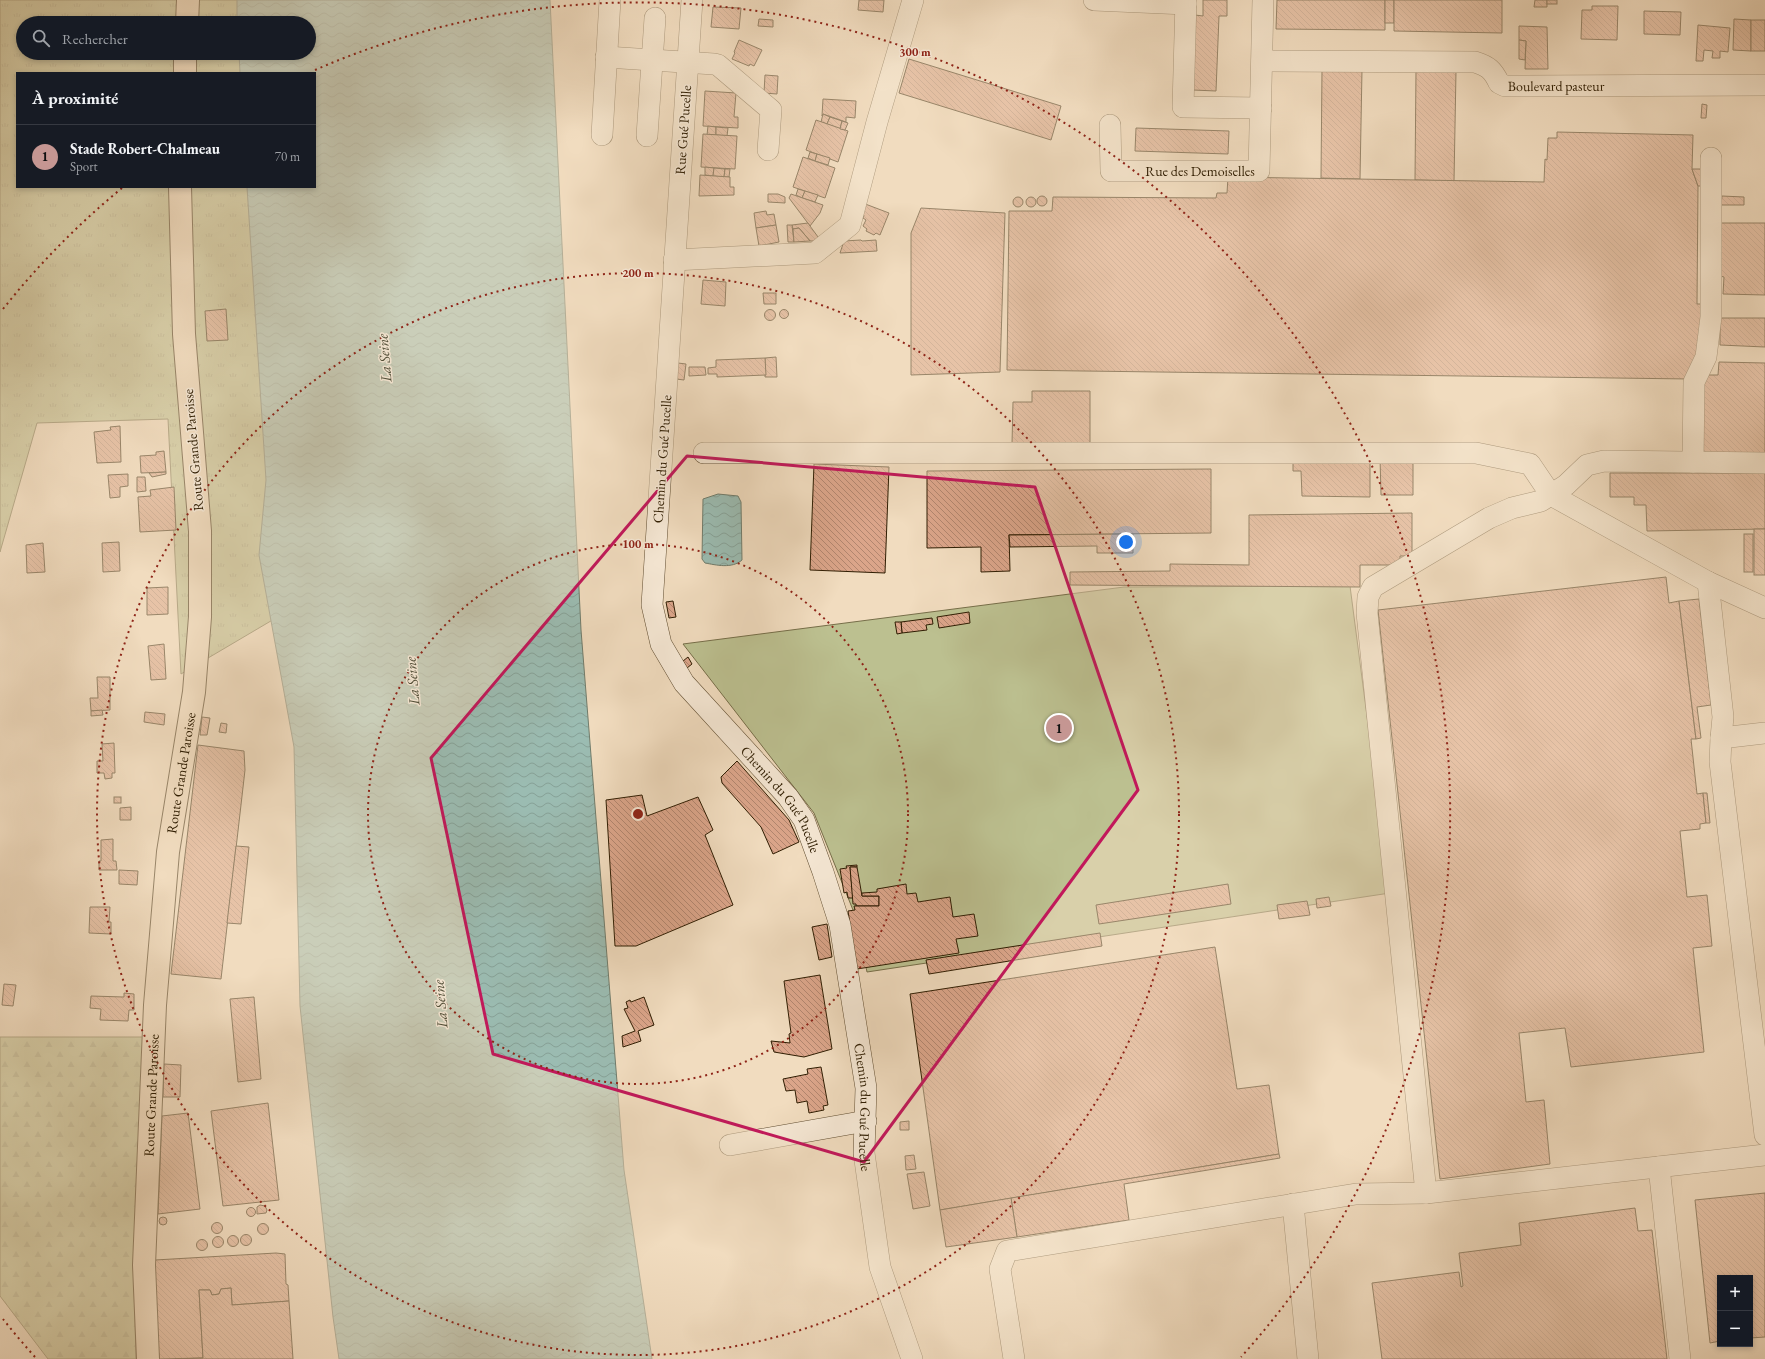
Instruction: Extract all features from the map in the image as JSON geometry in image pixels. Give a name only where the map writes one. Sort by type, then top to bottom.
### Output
[{"type":"main road","points":[[187,16],[188,0]]},
{"type":"main road","points":[[184,72],[185,60]]},
{"type":"main road","name":"Route Grande Paroisse","points":[[148,1359],[144,1265],[154,1005],[168,852],[194,692],[200,617],[200,530],[184,334],[180,188]]},
{"type":"street","points":[[602,135],[610,0]]},
{"type":"street","name":"Rue Gué Pucelle","points":[[674,260],[692,0]]},
{"type":"street","points":[[674,260],[815,253],[850,225],[877,122],[913,0]]},
{"type":"street","points":[[1094,0],[1186,2],[1183,107],[1261,108]]},
{"type":"street","name":"Rue des Demoiselles","points":[[1110,125],[1111,171],[1258,171],[1263,0]]},
{"type":"street","points":[[647,136],[655,18]]},
{"type":"street","points":[[606,57],[718,65],[771,110],[768,150]]},
{"type":"street","name":"Boulevard pasteur","points":[[1262,61],[1475,62],[1487,66],[1494,73],[1499,83],[1505,86],[1765,85]]},
{"type":"street","points":[[1693,462],[1694,382],[1706,357],[1711,317],[1711,158]]},
{"type":"street","name":"Chemin du Gué Pucelle","points":[[674,260],[652,605],[661,644],[684,683],[788,798],[804,820],[823,872],[840,926],[866,1088],[864,1153],[880,1267],[912,1359]]},
{"type":"street","points":[[704,453],[1476,453],[1530,464],[1551,495],[1708,582],[1765,608]]},
{"type":"street","points":[[1426,1193],[1367,613],[1368,597],[1373,587],[1489,518],[1512,508],[1542,501],[1566,485],[1588,465],[1604,461],[1765,463]]},
{"type":"street","points":[[1708,582],[1723,717],[1720,762],[1765,1134]]},
{"type":"street","points":[[1722,738],[1765,733]]},
{"type":"street","points":[[730,1145],[866,1121]]},
{"type":"street","points":[[1014,1359],[1000,1269],[1007,1251],[1356,1194],[1426,1193],[1765,1155]]},
{"type":"street","points":[[1659,1167],[1680,1359]]},
{"type":"street","points":[[1293,1204],[1308,1359]]},
{"type":"highlighted area","points":[[687,456],[1035,487],[1138,790],[864,1162],[493,1054],[431,758]]},
{"type":"green space","points":[[0,0],[244,0],[245,16],[16,16],[16,60],[247,60],[248,72],[16,72],[16,188],[255,188],[281,615],[181,674],[168,419],[37,423],[0,552]]},
{"type":"green space","points":[[1350,586],[1390,893],[867,972],[855,915],[814,813],[683,644],[1124,587]]},
{"type":"green space","points":[[0,1037],[143,1037],[134,1280],[136,1359],[48,1359],[0,1296]]},
{"type":"water","name":"La Seine","points":[[237,0],[550,0],[581,630],[624,1170],[652,1359],[339,1359],[333,1317],[300,1006],[294,747],[259,555],[266,480],[247,188],[316,188],[316,72],[240,72],[239,60],[316,60],[316,16],[237,16]]},
{"type":"water","points":[[718,494],[738,496],[741,502],[742,560],[734,565],[705,563],[702,559],[703,499]]},
{"type":"building","points":[[859,0],[884,0],[883,12],[858,10]]},
{"type":"building","points":[[1203,0],[1227,0],[1227,16],[1219,16],[1216,91],[1193,90],[1195,15],[1203,16]]},
{"type":"building","points":[[1277,0],[1385,0],[1385,30],[1276,29]]},
{"type":"building","points":[[1385,0],[1394,0],[1394,23],[1385,23]]},
{"type":"building","points":[[1394,0],[1502,0],[1502,33],[1394,31]]},
{"type":"building","points":[[1535,0],[1547,0],[1547,7],[1534,7]]},
{"type":"building","points":[[1547,0],[1557,0],[1557,4],[1547,4]]},
{"type":"building","points":[[1592,6],[1618,6],[1617,40],[1581,39],[1582,10],[1592,10]]},
{"type":"building","points":[[713,7],[741,8],[739,29],[711,27]]},
{"type":"building","points":[[1644,11],[1681,12],[1680,35],[1644,34]]},
{"type":"building","points":[[759,19],[773,20],[773,27],[758,26]]},
{"type":"building","points":[[1734,19],[1751,20],[1751,51],[1733,50]]},
{"type":"building","points":[[1751,20],[1765,20],[1765,51],[1751,51]]},
{"type":"building","points":[[1698,25],[1730,28],[1728,52],[1720,51],[1720,58],[1712,58],[1713,51],[1704,50],[1703,61],[1696,61]]},
{"type":"building","points":[[1519,26],[1547,27],[1548,69],[1525,69],[1526,41],[1519,40]]},
{"type":"building","points":[[739,40],[762,50],[754,66],[750,64],[749,66],[732,59]]},
{"type":"building","points":[[1519,40],[1526,41],[1525,60],[1519,59]]},
{"type":"building","points":[[909,59],[1061,106],[1051,140],[899,93]]},
{"type":"building","points":[[1322,69],[1362,69],[1360,179],[1321,178]]},
{"type":"building","points":[[1416,70],[1456,71],[1454,181],[1415,180]]},
{"type":"building","points":[[765,75],[778,76],[777,94],[764,93]]},
{"type":"building","points":[[705,91],[736,93],[734,117],[738,117],[738,128],[703,126]]},
{"type":"building","points":[[823,99],[856,101],[855,118],[846,117],[846,122],[823,114],[822,116]]},
{"type":"building","points":[[1702,104],[1707,105],[1706,118],[1701,118]]},
{"type":"building","points":[[823,114],[830,117],[827,124],[821,122]]},
{"type":"building","points":[[830,117],[842,121],[840,129],[827,124]]},
{"type":"building","points":[[816,120],[848,131],[838,162],[806,150]]},
{"type":"building","points":[[842,121],[848,123],[845,130],[840,129]]},
{"type":"building","points":[[708,126],[716,127],[716,135],[707,135]]},
{"type":"building","points":[[716,127],[728,128],[727,136],[716,135]]},
{"type":"building","points":[[1136,128],[1229,131],[1228,154],[1135,151]]},
{"type":"building","points":[[1557,132],[1693,135],[1692,169],[1698,186],[1697,304],[1704,304],[1700,346],[1690,379],[1007,370],[1009,211],[1052,211],[1053,197],[1216,198],[1217,193],[1227,193],[1228,177],[1544,182],[1548,138],[1557,138]]},
{"type":"building","points":[[703,134],[737,136],[735,169],[701,167]]},
{"type":"building","points":[[810,152],[817,154],[815,161],[808,158]]},
{"type":"building","points":[[817,154],[830,158],[828,165],[815,161]]},
{"type":"building","points":[[803,157],[835,168],[825,198],[793,187]]},
{"type":"building","points":[[705,167],[714,168],[713,176],[705,175]]},
{"type":"building","points":[[714,168],[725,169],[724,177],[713,176]]},
{"type":"building","points":[[725,169],[730,169],[729,177],[724,177]]},
{"type":"building","points":[[1692,169],[1704,169],[1705,186],[1698,186]]},
{"type":"building","points":[[700,175],[730,177],[730,187],[734,187],[734,195],[699,196]]},
{"type":"building","points":[[798,189],[805,191],[802,198],[796,195]]},
{"type":"building","points":[[805,191],[818,195],[815,202],[802,198]]},
{"type":"building","points":[[768,194],[778,194],[785,197],[785,203],[768,202]]},
{"type":"building","points":[[791,194],[823,205],[820,213],[810,226],[789,198]]},
{"type":"building","points":[[1040,196],[1044,196],[1046,197],[1046,205],[1040,206],[1037,203],[1037,199]]},
{"type":"building","points":[[1722,196],[1744,197],[1744,205],[1721,205]]},
{"type":"building","points":[[1016,197],[1020,197],[1022,198],[1022,206],[1016,207],[1013,204],[1013,200]]},
{"type":"building","points":[[1029,197],[1033,197],[1035,198],[1035,206],[1029,207],[1026,204],[1026,200]]},
{"type":"building","points":[[860,202],[889,213],[880,235],[876,233],[874,235],[866,231],[867,229],[863,226],[866,220],[863,218],[864,215],[856,212]]},
{"type":"building","points":[[921,208],[1005,213],[1000,372],[911,375],[911,233]]},
{"type":"building","points":[[766,211],[767,215],[774,214],[776,225],[756,228],[754,213]]},
{"type":"building","points":[[808,223],[821,241],[810,241],[799,228],[793,229],[792,225]]},
{"type":"building","points":[[1721,223],[1765,223],[1765,295],[1723,294],[1724,277],[1720,276]]},
{"type":"building","points":[[776,225],[779,242],[759,246],[756,228]]},
{"type":"building","points":[[787,225],[792,225],[794,242],[788,242]]},
{"type":"building","points":[[799,228],[810,241],[794,242],[793,229]]},
{"type":"building","points":[[876,240],[877,251],[840,253],[844,241]]},
{"type":"building","points":[[703,280],[726,282],[725,306],[701,304]]},
{"type":"building","points":[[763,293],[776,293],[776,304],[764,304]]},
{"type":"building","points":[[226,309],[228,340],[207,341],[205,311]]},
{"type":"building","points":[[784,309],[789,314],[784,319],[779,314]]},
{"type":"building","points":[[768,310],[772,310],[774,311],[774,319],[768,320],[765,317],[765,313]]},
{"type":"building","points":[[1720,318],[1765,318],[1765,347],[1720,345]]},
{"type":"building","points":[[776,357],[777,377],[765,377],[765,358]]},
{"type":"building","points":[[765,358],[766,375],[717,377],[717,374],[708,374],[708,368],[716,367],[716,360]]},
{"type":"building","points":[[1719,362],[1765,363],[1765,454],[1702,453],[1703,375],[1718,375]]},
{"type":"building","points":[[678,363],[686,364],[684,380],[676,379]]},
{"type":"building","points":[[689,367],[705,367],[706,375],[689,376]]},
{"type":"building","points":[[1032,391],[1090,391],[1090,446],[1012,444],[1013,402],[1032,402]]},
{"type":"building","points":[[120,426],[121,462],[97,463],[94,432],[111,430],[110,427]]},
{"type":"building","points":[[164,451],[166,472],[141,473],[140,456],[156,455],[156,452]]},
{"type":"building","points":[[1380,457],[1413,457],[1413,495],[1381,495]]},
{"type":"building","points":[[1370,458],[1370,497],[1302,496],[1301,471],[1293,471],[1293,459]]},
{"type":"building","points":[[814,464],[889,467],[885,573],[810,570]]},
{"type":"building","points":[[1211,469],[1211,533],[1009,535],[1010,571],[981,572],[981,547],[927,548],[927,471]]},
{"type":"building","points":[[166,472],[166,474],[152,477],[149,473]]},
{"type":"building","points":[[1610,473],[1765,473],[1765,529],[1647,531],[1646,505],[1634,505],[1634,497],[1610,497]]},
{"type":"building","points":[[128,474],[128,486],[120,487],[120,497],[110,498],[108,475]]},
{"type":"building","points":[[137,477],[145,477],[146,491],[137,492]]},
{"type":"building","points":[[174,487],[176,530],[140,532],[138,497],[151,496],[150,490]]},
{"type":"building","points":[[1412,513],[1412,556],[1400,556],[1400,565],[1360,565],[1360,587],[1070,585],[1070,572],[1170,571],[1170,564],[1249,565],[1249,515]]},
{"type":"building","points":[[1754,529],[1765,529],[1765,575],[1754,575]]},
{"type":"building","points":[[1133,534],[1133,553],[1097,553],[1097,546],[1010,547],[1009,535]]},
{"type":"building","points":[[1744,534],[1753,534],[1753,572],[1744,572]]},
{"type":"building","points":[[119,542],[120,571],[103,572],[102,543]]},
{"type":"building","points":[[43,543],[45,572],[27,573],[26,545]]},
{"type":"building","points":[[1666,577],[1669,603],[1679,601],[1696,739],[1691,739],[1697,794],[1703,793],[1706,823],[1700,824],[1700,829],[1680,831],[1687,897],[1707,895],[1712,946],[1693,948],[1704,1052],[1571,1067],[1565,1028],[1519,1033],[1526,1102],[1544,1100],[1550,1164],[1440,1179],[1378,610]]},
{"type":"building","points":[[168,587],[168,614],[147,615],[147,588]]},
{"type":"building","points":[[1699,599],[1711,705],[1697,707],[1701,738],[1696,739],[1679,601]]},
{"type":"building","points":[[673,601],[676,617],[669,618],[666,602]]},
{"type":"building","points":[[969,612],[970,623],[939,628],[937,617]]},
{"type":"building","points":[[932,618],[933,624],[926,625],[927,630],[902,633],[901,622]]},
{"type":"building","points":[[895,622],[901,622],[902,633],[897,634]]},
{"type":"building","points":[[164,644],[166,679],[151,680],[148,646]]},
{"type":"building","points":[[688,657],[692,664],[687,668],[683,661]]},
{"type":"building","points":[[97,677],[110,677],[110,710],[91,711],[90,698],[98,698]]},
{"type":"building","points":[[102,710],[103,715],[91,716],[91,711]]},
{"type":"building","points":[[145,712],[165,714],[164,725],[144,722]]},
{"type":"building","points":[[202,717],[210,718],[207,735],[200,735]]},
{"type":"building","points":[[221,723],[227,724],[226,733],[219,732]]},
{"type":"building","points":[[114,743],[115,773],[112,773],[112,778],[105,779],[104,773],[97,773],[97,761],[103,761],[102,744]]},
{"type":"building","points":[[198,745],[244,751],[245,770],[221,979],[171,974]]},
{"type":"building","points":[[737,761],[789,820],[799,842],[773,854],[761,827],[722,783],[721,777]]},
{"type":"building","points":[[1703,793],[1707,793],[1710,823],[1706,823]]},
{"type":"building","points":[[642,795],[647,816],[698,797],[713,830],[705,835],[733,905],[636,946],[615,946],[606,800]]},
{"type":"building","points":[[114,797],[121,797],[121,803],[114,803]]},
{"type":"building","points":[[131,807],[131,820],[120,820],[120,808]]},
{"type":"building","points":[[113,839],[113,861],[116,861],[117,870],[99,870],[99,861],[101,861],[101,840]]},
{"type":"building","points":[[236,846],[249,847],[241,924],[227,923]]},
{"type":"building","points":[[857,865],[857,867],[850,867],[853,898],[848,898],[847,892],[844,893],[840,869],[847,868],[846,866]]},
{"type":"building","points":[[850,867],[857,867],[862,896],[879,896],[879,906],[856,906],[856,904],[853,904]]},
{"type":"building","points":[[119,870],[138,871],[137,885],[119,884]]},
{"type":"building","points":[[906,884],[907,894],[916,893],[918,902],[950,897],[953,917],[974,914],[978,936],[956,939],[959,953],[857,969],[848,911],[855,910],[854,906],[879,906],[879,896],[862,896],[862,893],[877,892],[877,889]]},
{"type":"building","points":[[1228,884],[1231,904],[1099,924],[1096,905]]},
{"type":"building","points":[[1329,897],[1331,906],[1317,908],[1316,899]]},
{"type":"building","points":[[1307,901],[1310,915],[1279,919],[1277,905]]},
{"type":"building","points":[[90,907],[110,907],[109,922],[111,922],[111,934],[89,933]]},
{"type":"building","points":[[827,924],[832,957],[819,960],[812,927]]},
{"type":"building","points":[[1100,933],[1102,946],[929,974],[926,960]]},
{"type":"building","points":[[1215,947],[1237,1089],[1269,1085],[1279,1154],[940,1210],[910,994]]},
{"type":"building","points":[[820,975],[832,1049],[804,1057],[774,1052],[771,1041],[790,1043],[789,1034],[791,1033],[784,981]]},
{"type":"building","points":[[4,984],[16,985],[13,1006],[2,1005]]},
{"type":"building","points":[[124,993],[134,994],[134,1010],[129,1010],[128,1021],[100,1020],[101,1009],[90,1008],[91,996],[124,997]]},
{"type":"building","points":[[254,997],[261,1079],[238,1082],[230,999]]},
{"type":"building","points":[[644,997],[654,1025],[638,1031],[641,1041],[623,1047],[622,1036],[635,1031],[624,1009],[628,1008],[626,1002],[630,1000],[631,1002]]},
{"type":"building","points":[[164,1064],[181,1065],[180,1097],[163,1097]]},
{"type":"building","points":[[821,1067],[828,1105],[823,1106],[824,1110],[809,1113],[807,1101],[797,1103],[795,1090],[786,1091],[783,1079],[808,1074],[807,1069]]},
{"type":"building","points":[[268,1103],[279,1200],[223,1206],[211,1111]]},
{"type":"building","points":[[188,1113],[200,1209],[158,1214],[162,1116]]},
{"type":"building","points":[[909,1121],[909,1130],[900,1130],[900,1122]]},
{"type":"building","points":[[1279,1154],[1280,1158],[1124,1184],[1129,1220],[1017,1237],[1011,1198]]},
{"type":"building","points":[[914,1155],[916,1169],[906,1170],[905,1156]]},
{"type":"building","points":[[924,1172],[930,1206],[913,1209],[907,1174]]},
{"type":"building","points":[[1765,1193],[1765,1337],[1753,1338],[1753,1275],[1717,1275],[1717,1342],[1710,1343],[1695,1200]]},
{"type":"building","points":[[1011,1198],[1017,1237],[946,1247],[940,1210]]},
{"type":"building","points":[[260,1205],[265,1206],[267,1210],[266,1213],[257,1214],[257,1207]]},
{"type":"building","points":[[249,1208],[253,1208],[255,1212],[253,1216],[249,1216],[247,1214],[247,1210]]},
{"type":"building","points":[[1635,1208],[1638,1231],[1652,1230],[1667,1359],[1382,1359],[1372,1283],[1459,1272],[1461,1287],[1463,1286],[1459,1253],[1521,1245],[1519,1223]]},
{"type":"building","points":[[161,1217],[165,1217],[167,1221],[165,1225],[161,1225],[159,1223],[159,1219]]},
{"type":"building","points":[[217,1222],[221,1224],[223,1228],[221,1232],[217,1234],[213,1232],[211,1228],[213,1224]]},
{"type":"building","points":[[263,1223],[267,1225],[269,1229],[267,1233],[263,1235],[259,1233],[257,1229],[259,1225]]},
{"type":"building","points":[[246,1234],[250,1236],[252,1240],[250,1244],[246,1246],[242,1244],[240,1240],[242,1236]]},
{"type":"building","points":[[233,1235],[237,1237],[239,1241],[237,1245],[233,1247],[229,1245],[227,1241],[229,1237]]},
{"type":"building","points":[[218,1236],[222,1238],[224,1242],[222,1246],[218,1248],[214,1246],[212,1242],[214,1238]]},
{"type":"building","points":[[202,1239],[206,1241],[208,1245],[206,1249],[202,1251],[198,1249],[196,1245],[198,1241]]},
{"type":"building","points":[[276,1253],[285,1254],[286,1284],[288,1285],[289,1301],[232,1305],[231,1288],[221,1289],[219,1294],[212,1295],[210,1290],[199,1290],[203,1358],[159,1359],[154,1288],[155,1260]]},
{"type":"building","points":[[231,1288],[232,1305],[289,1301],[293,1359],[175,1359],[203,1358],[199,1290],[210,1290],[212,1295],[219,1294],[221,1289]]},
{"type":"place","name":"Stade Robert-Chalmeau","points":[[1059,728]]}]
